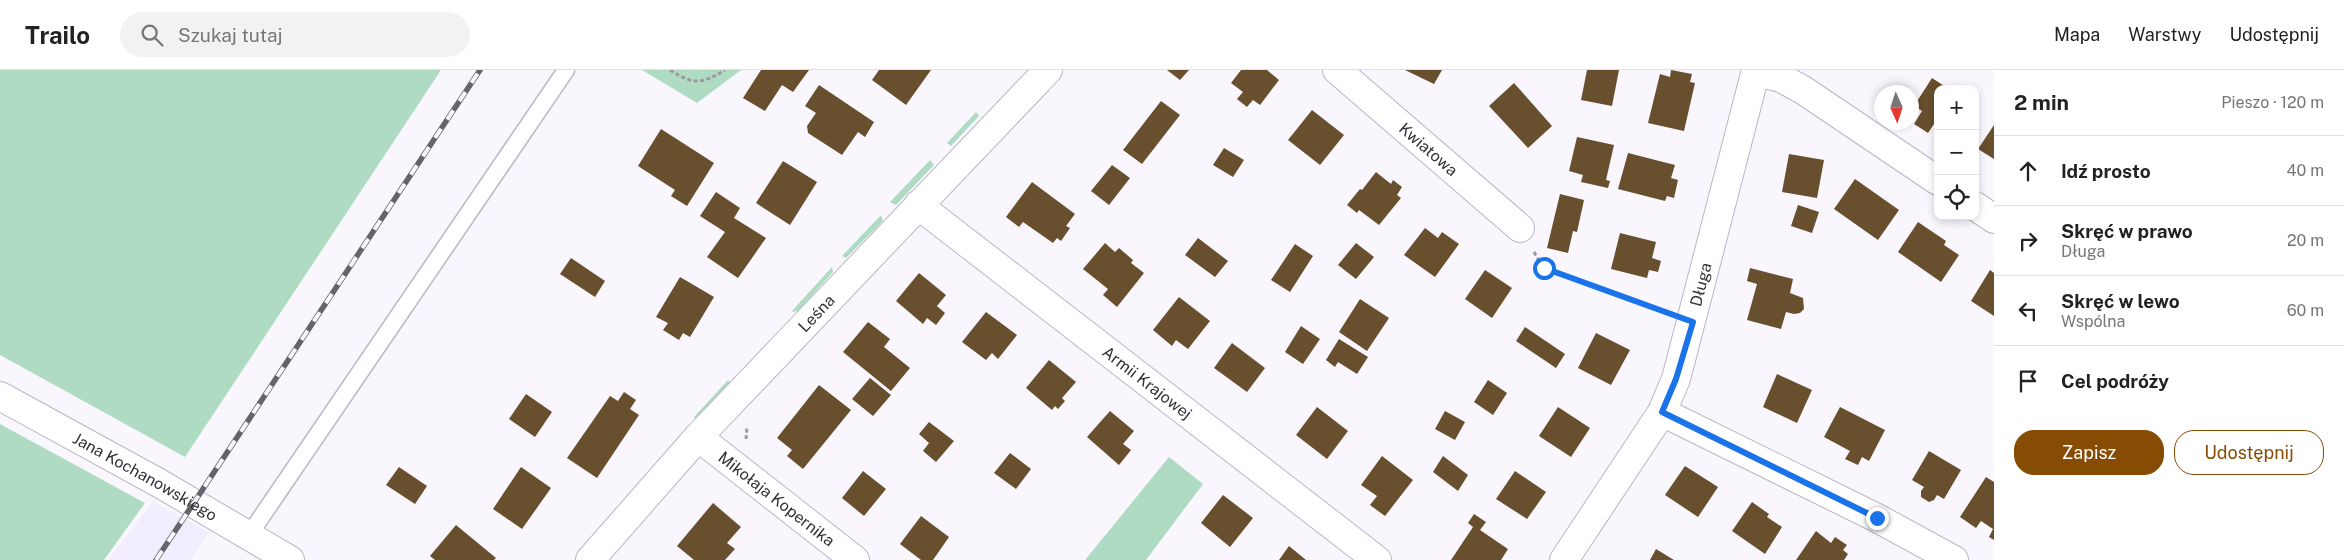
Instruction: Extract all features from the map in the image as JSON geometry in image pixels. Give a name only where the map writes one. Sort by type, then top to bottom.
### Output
[{"type":"street","name":"Leśna","points":[[590,560],[698,437],[1048,70]]},
{"type":"street","name":"Kwiatowa","points":[[1337,70],[1520,228]]},
{"type":"street","points":[[1756,71],[1781,78],[1803,90],[1934,178]]},
{"type":"street","name":"Długa","points":[[1564,560],[1662,412],[1676,379],[1693,322],[1756,71]]},
{"type":"street","name":"Armii Krajowej","points":[[918,205],[1377,560]]},
{"type":"street","points":[[1979,209],[1994,219]]},
{"type":"street","name":"Jana Kochanowskiego","points":[[0,396],[159,483],[290,560]]},
{"type":"street","points":[[1662,412],[1877,518],[1954,560]]},
{"type":"street","name":"Mikołaja Kopernika","points":[[698,437],[855,560]]},
{"type":"lane","points":[[249,535],[566,70]]},
{"type":"path","points":[[670,70],[691,82],[702,82],[725,70]]},
{"type":"path","points":[[1520,228],[1544,268],[1693,322]]},
{"type":"shaded area","points":[[153,502],[209,532],[190,560],[108,560]]},
{"type":"green space","points":[[0,70],[441,70],[185,457],[0,355]]},
{"type":"green space","points":[[642,70],[741,70],[697,103]]},
{"type":"green space","points":[[1045,85],[1049,91],[976,166],[972,161]]},
{"type":"green space","points":[[976,112],[979,116],[951,146],[947,143]]},
{"type":"green space","points":[[930,160],[934,165],[896,205],[890,202]]},
{"type":"green space","points":[[881,215],[883,221],[846,258],[842,256]]},
{"type":"green space","points":[[832,267],[833,272],[798,311],[791,312]]},
{"type":"green space","points":[[728,380],[731,384],[698,421],[694,417]]},
{"type":"green space","points":[[0,424],[145,503],[104,560],[0,560]]},
{"type":"green space","points":[[1169,457],[1203,484],[1146,560],[1085,560]]},
{"type":"building","points":[[761,70],[809,70],[793,92],[782,85],[765,111],[743,98]]},
{"type":"building","points":[[879,70],[931,70],[906,105],[872,80]]},
{"type":"building","points":[[1167,70],[1189,70],[1180,80]]},
{"type":"building","points":[[1241,70],[1267,70],[1279,80],[1260,105],[1253,100],[1247,107],[1237,99],[1243,92],[1231,83]]},
{"type":"building","points":[[1405,70],[1442,70],[1434,84]]},
{"type":"building","points":[[1587,70],[1619,70],[1612,106],[1581,100]]},
{"type":"building","points":[[1671,70],[1692,74],[1690,82],[1695,83],[1684,131],[1648,123],[1660,74],[1670,77]]},
{"type":"building","points":[[1932,78],[1943,85],[1934,85],[1934,124],[1928,133],[1919,127],[1919,116],[1922,111],[1919,109],[1919,98]]},
{"type":"building","points":[[1514,83],[1552,126],[1528,148],[1489,106]]},
{"type":"building","points":[[819,85],[874,122],[865,137],[858,132],[842,155],[808,133],[807,126],[816,113],[805,106]]},
{"type":"building","points":[[1161,101],[1180,115],[1142,164],[1123,150]]},
{"type":"building","points":[[1312,110],[1344,135],[1320,165],[1288,140]]},
{"type":"building","points":[[1994,125],[1994,159],[1979,150]]},
{"type":"building","points":[[661,129],[714,163],[687,206],[671,196],[675,190],[638,166]]},
{"type":"building","points":[[1577,137],[1614,145],[1606,180],[1610,181],[1608,188],[1581,182],[1583,175],[1569,171]]},
{"type":"building","points":[[1224,148],[1244,160],[1233,177],[1213,165]]},
{"type":"building","points":[[1628,153],[1675,165],[1671,178],[1678,180],[1674,198],[1667,196],[1665,201],[1618,189]]},
{"type":"building","points":[[1789,154],[1824,160],[1817,198],[1782,192]]},
{"type":"building","points":[[783,161],[817,182],[790,225],[756,203]]},
{"type":"building","points":[[1112,165],[1130,178],[1109,205],[1091,191]]},
{"type":"building","points":[[1376,172],[1391,184],[1393,180],[1402,187],[1397,195],[1401,198],[1379,225],[1359,210],[1357,213],[1347,205]]},
{"type":"building","points":[[1855,179],[1899,210],[1878,240],[1834,209]]},
{"type":"building","points":[[1032,182],[1075,214],[1066,226],[1070,228],[1061,241],[1057,238],[1053,243],[1023,222],[1019,227],[1006,217]]},
{"type":"building","points":[[716,192],[740,208],[734,218],[766,238],[738,278],[707,257],[725,232],[700,216]]},
{"type":"building","points":[[1560,194],[1584,200],[1577,232],[1573,231],[1568,253],[1547,248]]},
{"type":"building","points":[[1798,205],[1819,212],[1812,233],[1791,226]]},
{"type":"building","points":[[1918,222],[1946,241],[1944,245],[1959,255],[1941,282],[1898,252]]},
{"type":"building","points":[[1425,228],[1438,238],[1442,232],[1459,244],[1435,277],[1404,255]]},
{"type":"building","points":[[1620,233],[1656,242],[1652,258],[1661,261],[1658,272],[1649,270],[1647,278],[1611,269]]},
{"type":"building","points":[[1198,238],[1228,261],[1215,277],[1185,255]]},
{"type":"building","points":[[1105,243],[1115,252],[1119,248],[1133,260],[1131,263],[1144,273],[1117,307],[1103,295],[1108,289],[1083,269]]},
{"type":"building","points":[[1356,243],[1374,257],[1356,279],[1338,265]]},
{"type":"building","points":[[1295,244],[1313,256],[1290,292],[1271,280]]},
{"type":"building","points":[[571,258],[605,281],[595,297],[560,274]]},
{"type":"building","points":[[1750,268],[1793,279],[1790,293],[1803,298],[1804,309],[1800,313],[1794,314],[1786,312],[1781,329],[1747,320],[1757,284],[1747,281]]},
{"type":"building","points":[[1485,270],[1512,288],[1492,318],[1465,299]]},
{"type":"building","points":[[1990,270],[1994,273],[1994,316],[1971,301]]},
{"type":"building","points":[[919,273],[946,295],[937,306],[945,313],[936,325],[927,318],[923,324],[896,301]]},
{"type":"building","points":[[680,277],[714,297],[690,337],[683,333],[679,340],[663,330],[668,323],[656,317]]},
{"type":"building","points":[[1179,297],[1210,321],[1188,349],[1176,340],[1172,346],[1153,330]]},
{"type":"building","points":[[1360,299],[1389,318],[1367,351],[1339,332]]},
{"type":"building","points":[[986,312],[1017,335],[998,359],[992,353],[986,360],[962,342]]},
{"type":"building","points":[[868,322],[890,339],[884,347],[910,368],[891,391],[843,352]]},
{"type":"building","points":[[1301,326],[1320,339],[1303,364],[1285,352]]},
{"type":"building","points":[[1525,327],[1565,354],[1556,368],[1516,341]]},
{"type":"building","points":[[1596,333],[1630,350],[1611,385],[1578,368]]},
{"type":"building","points":[[1339,339],[1368,357],[1357,374],[1338,362],[1335,367],[1326,360]]},
{"type":"building","points":[[1232,343],[1265,368],[1247,392],[1214,368]]},
{"type":"building","points":[[1049,360],[1076,382],[1062,398],[1065,401],[1058,409],[1055,406],[1052,410],[1026,388]]},
{"type":"building","points":[[1777,374],[1812,390],[1797,423],[1763,407]]},
{"type":"building","points":[[870,378],[891,395],[873,416],[852,399]]},
{"type":"building","points":[[1488,380],[1507,393],[1493,415],[1474,402]]},
{"type":"building","points":[[819,385],[851,410],[803,469],[787,456],[792,450],[777,438]]},
{"type":"building","points":[[624,392],[636,400],[630,409],[639,415],[597,478],[567,458],[610,396],[618,401]]},
{"type":"building","points":[[526,394],[552,412],[535,437],[509,419]]},
{"type":"building","points":[[1317,407],[1348,431],[1327,459],[1296,435]]},
{"type":"building","points":[[1558,407],[1590,428],[1571,457],[1539,436]]},
{"type":"building","points":[[1840,407],[1885,430],[1869,461],[1862,457],[1858,465],[1845,459],[1850,451],[1824,437]]},
{"type":"building","points":[[1110,411],[1134,431],[1123,444],[1131,450],[1119,465],[1087,437]]},
{"type":"building","points":[[1445,411],[1465,422],[1455,440],[1435,429]]},
{"type":"building","points":[[929,422],[954,441],[936,462],[923,451],[929,443],[919,434]]},
{"type":"building","points":[[1929,451],[1961,470],[1944,499],[1937,495],[1934,500],[1929,502],[1921,497],[1921,491],[1924,487],[1912,480]]},
{"type":"building","points":[[1010,453],[1031,469],[1016,489],[994,473]]},
{"type":"building","points":[[1382,456],[1413,480],[1385,516],[1370,505],[1377,496],[1361,485]]},
{"type":"building","points":[[1443,456],[1468,475],[1458,491],[1433,472]]},
{"type":"building","points":[[1685,466],[1718,487],[1698,517],[1665,495]]},
{"type":"building","points":[[399,467],[427,486],[415,504],[386,485]]},
{"type":"building","points":[[521,467],[551,488],[522,529],[493,509]]},
{"type":"building","points":[[863,471],[886,489],[864,516],[842,498]]},
{"type":"building","points":[[1515,471],[1546,492],[1527,519],[1496,499]]},
{"type":"building","points":[[1986,477],[1994,482],[1994,540],[1989,537],[1993,529],[1981,521],[1976,528],[1960,517]]},
{"type":"building","points":[[1223,495],[1253,518],[1230,547],[1201,523]]},
{"type":"building","points":[[1752,502],[1769,514],[1767,517],[1782,527],[1765,554],[1732,531]]},
{"type":"building","points":[[713,503],[741,527],[727,543],[735,549],[725,560],[694,560],[677,546]]},
{"type":"building","points":[[1474,514],[1486,522],[1480,530],[1508,549],[1501,560],[1451,560],[1473,527],[1468,523]]},
{"type":"building","points":[[921,516],[949,537],[933,560],[921,560],[900,544]]},
{"type":"building","points":[[456,525],[496,558],[494,560],[435,560],[430,556]]},
{"type":"building","points":[[1816,531],[1831,543],[1835,537],[1847,545],[1843,550],[1848,554],[1844,560],[1796,560]]},
{"type":"building","points":[[1289,546],[1306,560],[1279,560]]},
{"type":"building","points":[[1656,549],[1674,560],[1650,560]]},
{"type":"railway","points":[[156,560],[480,70]]},
{"type":"route","points":[[1544,268],[1693,322],[1676,379],[1662,412],[1877,518]]}]
